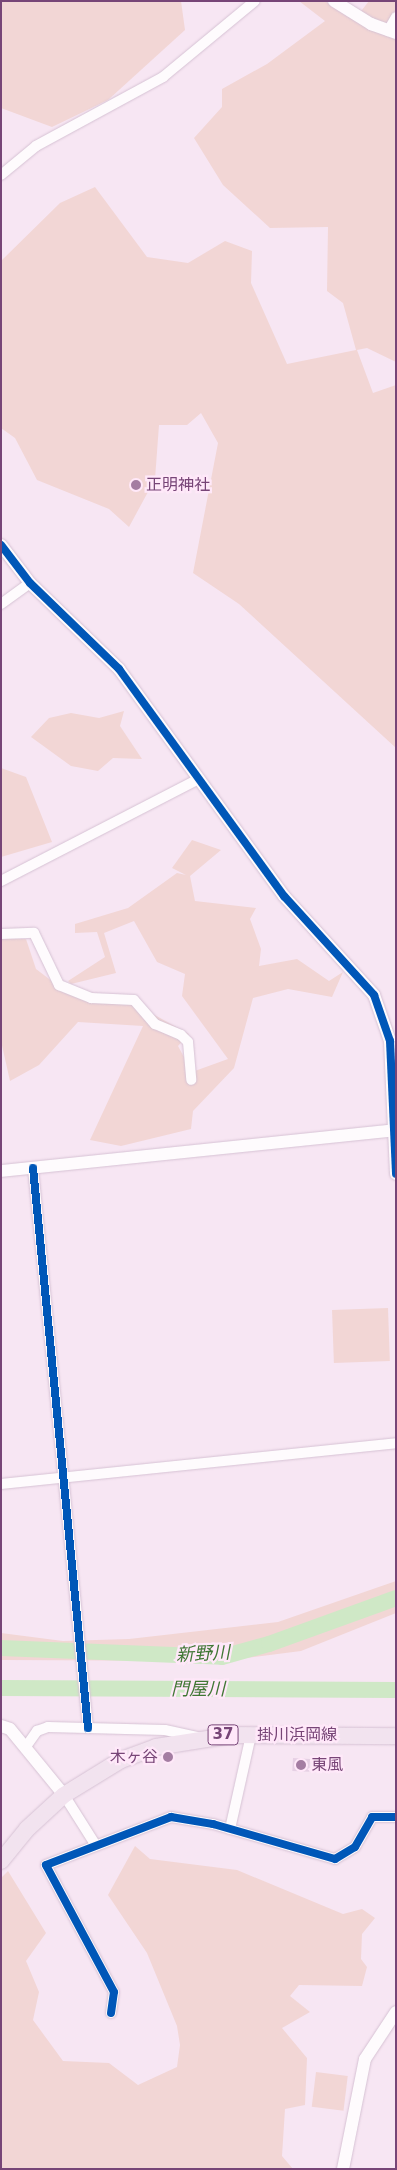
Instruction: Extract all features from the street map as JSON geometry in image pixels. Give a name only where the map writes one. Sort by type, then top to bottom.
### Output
[{"type":"main road","name":"掛川浜岡線","points":[[1,1861],[27,1829],[64,1795],[121,1760],[200,1737],[251,1735],[396,1736]]},
{"type":"street","points":[[1,175],[36,146],[114,107],[163,77],[255,1]]},
{"type":"street","points":[[334,1],[392,32],[396,17]]},
{"type":"street","points":[[1,545],[30,583],[119,669],[284,896],[374,995],[393,1040],[396,1174]]},
{"type":"street","points":[[1,604],[30,583]]},
{"type":"street","points":[[1,880],[198,779]]},
{"type":"street","points":[[1,934],[34,933],[59,985],[91,998],[134,1000],[155,1024],[181,1035],[188,1042],[191,1080]]},
{"type":"street","points":[[1,1171],[395,1130]]},
{"type":"street","points":[[33,1168],[85,1666],[88,1728]]},
{"type":"street","points":[[1,1484],[396,1443]]},
{"type":"street","points":[[1,1726],[10,1729],[64,1795],[95,1844]]},
{"type":"street","points":[[25,1748],[38,1731],[48,1727],[165,1730],[200,1737]]},
{"type":"street","points":[[230,1829],[251,1735]]},
{"type":"street","points":[[111,2013],[114,1992],[46,1865],[95,1844],[172,1817],[230,1829],[335,1859],[355,1847],[372,1817],[396,1817]]},
{"type":"street","points":[[343,2169],[366,2059],[396,2012]]},
{"type":"shaded area","points":[[1,1],[181,1],[185,30],[108,100],[52,127],[1,108]]},
{"type":"shaded area","points":[[299,1],[325,1],[348,17],[358,15],[369,1],[396,1],[396,362],[367,348],[357,350],[373,393],[396,385],[396,748],[239,604],[193,573],[218,443],[201,413],[187,425],[159,425],[155,479],[129,527],[109,509],[37,480],[15,438],[1,428],[1,261],[60,203],[95,187],[147,257],[188,263],[225,241],[252,251],[251,283],[287,364],[356,350],[343,303],[327,291],[328,227],[270,228],[223,185],[194,138],[222,107],[222,89],[267,64],[325,21]]},
{"type":"shaded area","points":[[124,711],[120,726],[142,759],[113,758],[98,771],[71,766],[31,737],[49,718],[71,713],[99,718]]},
{"type":"shaded area","points":[[1,768],[26,777],[52,842],[1,857]]},
{"type":"shaded area","points":[[192,840],[221,850],[190,876],[195,901],[256,908],[250,919],[261,949],[259,966],[297,959],[329,981],[343,972],[332,997],[288,989],[253,998],[234,1068],[193,1111],[191,1129],[121,1146],[90,1140],[143,1026],[78,1022],[39,1065],[10,1081],[1,1041],[1,938],[26,939],[36,969],[61,988],[79,996],[122,997],[189,1034],[178,1046],[192,1072],[228,1059],[182,996],[185,974],[157,962],[134,921],[104,933],[116,973],[71,984],[68,981],[105,957],[97,932],[75,933],[75,924],[128,908],[177,873],[186,875],[172,868]]},
{"type":"shaded area","points":[[388,1308],[390,1361],[334,1363],[332,1310]]},
{"type":"shaded area","points":[[396,1581],[396,1613],[301,1651],[222,1661],[1,1660],[1,1633],[63,1641],[129,1639],[278,1622]]},
{"type":"shaded area","points":[[135,1846],[150,1859],[237,1870],[343,1914],[362,1909],[375,1918],[362,1934],[361,1959],[367,1967],[362,1986],[299,1985],[290,1996],[310,2012],[282,2028],[307,2058],[305,2105],[285,2109],[282,2156],[293,2169],[1,2169],[1,1878],[8,1871],[46,1933],[26,1961],[39,1992],[33,2020],[63,2061],[109,2063],[138,2085],[177,2067],[180,2045],[177,2026],[147,1953],[108,1895]]},
{"type":"shaded area","points":[[316,2072],[348,2076],[343,2111],[312,2107]]},
{"type":"building","name":"東風","points":[[293,1758],[310,1759],[309,1772],[292,1771]]},
{"type":"waterway","name":"新野川","points":[[1,1648],[222,1657],[269,1644],[396,1598]]},
{"type":"waterway","name":"門屋川","points":[[1,1688],[396,1690]]},
{"type":"cycle path","points":[[1,545],[30,583],[119,669],[284,896],[374,995],[390,1041],[396,1174]]},
{"type":"cycle path","points":[[33,1168],[88,1728]]},
{"type":"cycle path","points":[[111,2013],[114,1992],[46,1865],[171,1817],[213,1824],[335,1859],[355,1847],[372,1817],[396,1817]]},
{"type":"place","name":"正明神社","points":[[136,485]]},
{"type":"place","name":"木ヶ谷","points":[[168,1757]]},
{"type":"place","name":"東風","points":[[301,1765]]}]
